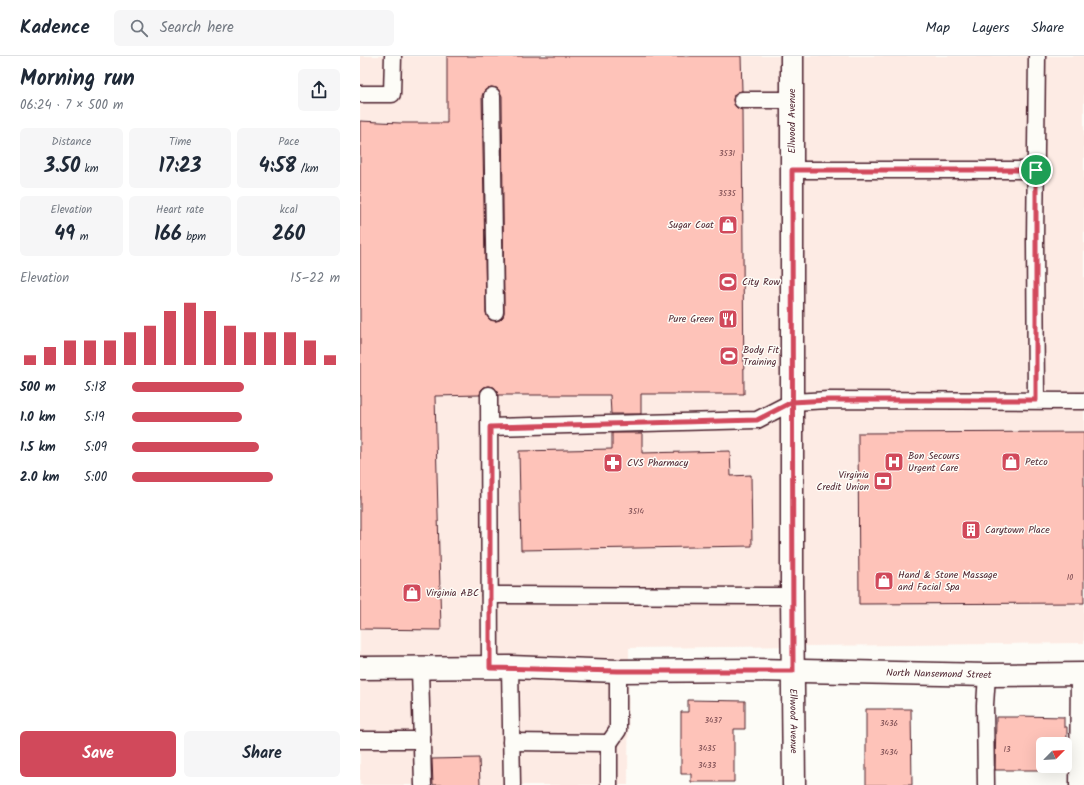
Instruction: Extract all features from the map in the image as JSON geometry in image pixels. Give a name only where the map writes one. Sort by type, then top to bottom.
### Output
[{"type":"main road","name":"Ellwood Avenue","points":[[792,56],[792,596],[794,785]]},
{"type":"main road","name":"North Nansemond Street","points":[[360,668],[500,667],[618,671],[793,671],[987,675],[1082,674]]},
{"type":"lane","points":[[360,94],[392,94],[393,56]]},
{"type":"lane","points":[[1036,400],[1037,56]]},
{"type":"lane","points":[[492,96],[495,312]]},
{"type":"lane","points":[[742,100],[792,100]]},
{"type":"lane","points":[[792,170],[1036,170]]},
{"type":"lane","points":[[489,395],[490,595],[511,742],[512,785]]},
{"type":"lane","points":[[490,427],[757,420],[792,402],[829,400],[1084,401]]},
{"type":"lane","points":[[490,595],[792,596]]},
{"type":"lane","points":[[420,668],[423,785]]},
{"type":"lane","points":[[609,785],[609,743],[618,730],[618,671]]},
{"type":"lane","points":[[1078,785],[1082,674]]},
{"type":"lane","points":[[986,785],[985,712],[987,675]]},
{"type":"lane","points":[[360,740],[422,740]]},
{"type":"lane","points":[[511,742],[609,743]]},
{"type":"shaded area","points":[[360,56],[1084,56],[1084,643],[629,648],[628,785],[360,785]]},
{"type":"building","points":[[447,56],[741,56],[742,91],[734,95],[733,100],[737,108],[742,110],[744,394],[641,394],[641,414],[611,414],[610,395],[498,395],[494,387],[489,386],[484,387],[481,390],[480,395],[435,396],[441,630],[360,629],[360,121],[447,123]],"holes":[[[488,88],[497,88],[502,96],[504,312],[503,317],[496,321],[490,320],[486,312],[482,96],[484,91]]]},
{"type":"building","name":"Carytown Place","points":[[1084,432],[1084,603],[859,604],[858,433]]},
{"type":"building","name":"CVS Pharmacy","points":[[612,433],[642,433],[642,453],[730,451],[731,476],[751,475],[752,546],[521,550],[519,451],[612,449]]},
{"type":"building","points":[[688,700],[745,701],[745,729],[734,729],[734,782],[691,782],[691,774],[681,774],[681,712],[688,712]]},
{"type":"building","points":[[866,709],[911,709],[912,785],[866,785]]},
{"type":"building","points":[[996,717],[1064,717],[1064,727],[1067,727],[1067,737],[1036,737],[1036,770],[995,770]]},
{"type":"building","points":[[479,758],[480,785],[433,785],[432,759]]},
{"type":"place","name":"Sugar Coat","points":[[728,225]]},
{"type":"place","name":"City Row","points":[[728,282]]},
{"type":"place","name":"Pure Green","points":[[728,319]]},
{"type":"place","name":"Body Fit Training","points":[[729,356]]},
{"type":"place","name":"Bon Secours Urgent Care","points":[[894,462]]},
{"type":"place","name":"Petco","points":[[1011,462]]},
{"type":"place","name":"CVS Pharmacy","points":[[613,463]]},
{"type":"place","name":"Virginia Credit Union","points":[[883,481]]},
{"type":"place","name":"Carytown Place","points":[[971,530]]},
{"type":"place","name":"Hand & Stone Massage and Facial Spa","points":[[884,581]]},
{"type":"place","name":"Virginia ABC","points":[[412,593]]},
{"type":"route","points":[[1036,170],[792,170],[792,402],[792,499],[793,671],[618,671],[510,667],[490,668],[490,427],[757,420],[792,402],[829,400],[1036,400],[1036,170]]}]
